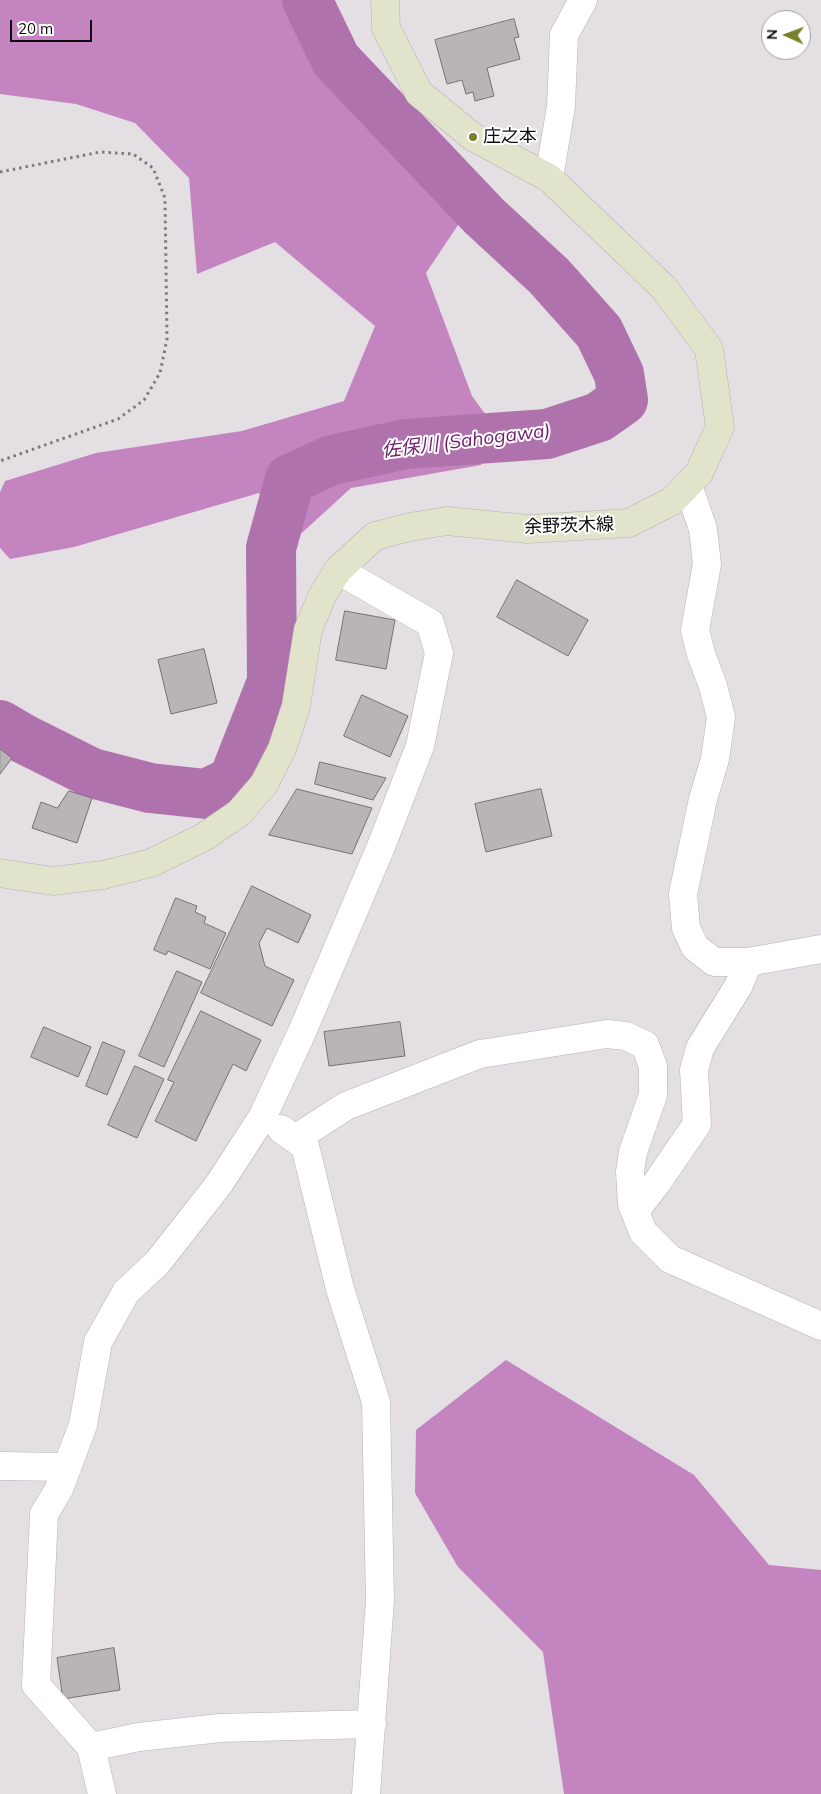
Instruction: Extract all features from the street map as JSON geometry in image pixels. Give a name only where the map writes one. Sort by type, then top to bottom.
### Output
[{"type":"main road","name":"余野茨木線","points":[[0,873],[53,881],[103,875],[151,863],[204,837],[239,813],[264,784],[282,750],[296,706],[308,630],[322,596],[338,570],[375,536],[410,526],[447,521],[528,529],[629,523],[672,501],[700,473],[720,427],[709,349],[664,288],[549,178],[473,137],[419,93],[386,28],[386,0]]},
{"type":"street","points":[[549,178],[561,106],[564,35],[583,0]]},
{"type":"street","points":[[688,485],[703,529],[707,564],[695,630],[700,654],[713,686],[721,717],[715,759],[703,799],[683,894],[686,928],[695,947],[714,962],[748,962],[821,949]]},
{"type":"street","points":[[102,1794],[91,1747],[36,1685],[44,1514],[59,1489],[83,1425],[98,1342],[126,1292],[158,1262],[219,1184],[263,1116],[302,1032],[380,849],[420,746],[439,653],[430,623],[338,570]]},
{"type":"street","points":[[635,1210],[656,1184],[697,1124],[694,1070],[700,1048],[739,985],[748,962]]},
{"type":"street","points":[[295,1139],[346,1106],[480,1054],[607,1034],[626,1036],[645,1045],[653,1066],[653,1095],[633,1152],[630,1172],[632,1204],[642,1232],[670,1259],[821,1326]]},
{"type":"street","points":[[263,1116],[305,1146],[340,1290],[376,1402],[380,1600],[366,1794]]},
{"type":"street","points":[[0,1466],[67,1467]]},
{"type":"street","points":[[91,1747],[139,1737],[220,1728],[372,1724]]},
{"type":"path","points":[[0,172],[100,152],[132,154],[153,168],[165,198],[167,339],[160,373],[144,400],[118,419],[0,461]]},
{"type":"shaded area","points":[[0,0],[307,0],[371,96],[478,195],[426,273],[472,396],[497,430],[481,465],[351,488],[293,541],[259,493],[74,547],[10,559],[0,548],[0,492],[5,481],[96,453],[242,431],[344,401],[375,326],[275,242],[197,274],[189,178],[135,123],[76,104],[0,94]]},
{"type":"shaded area","points":[[506,1360],[694,1475],[769,1565],[821,1570],[821,1794],[564,1794],[543,1652],[458,1567],[415,1493],[416,1430]]},
{"type":"building","points":[[514,19],[519,37],[514,38],[520,59],[487,68],[494,96],[475,101],[473,92],[466,94],[462,80],[447,84],[435,40]]},
{"type":"building","points":[[517,580],[588,620],[568,656],[497,617]]},
{"type":"building","points":[[345,611],[395,620],[386,669],[336,660]]},
{"type":"building","points":[[204,649],[217,703],[171,714],[158,660]]},
{"type":"building","points":[[362,695],[408,716],[390,757],[344,736]]},
{"type":"building","points":[[0,749],[12,758],[0,774]]},
{"type":"building","points":[[320,762],[386,778],[373,800],[315,784]]},
{"type":"building","points":[[297,789],[372,808],[352,854],[269,835]]},
{"type":"building","points":[[541,789],[552,836],[486,852],[475,804]]},
{"type":"building","points":[[69,791],[92,798],[77,843],[32,828],[41,802],[57,808]]},
{"type":"building","points":[[252,886],[311,915],[298,943],[267,928],[259,943],[265,966],[294,980],[272,1026],[201,993]]},
{"type":"building","points":[[176,898],[197,906],[195,912],[206,917],[204,923],[226,933],[210,969],[168,951],[166,955],[154,950]]},
{"type":"building","points":[[177,971],[202,982],[164,1067],[139,1056]]},
{"type":"building","points":[[201,1011],[261,1040],[246,1071],[233,1064],[196,1141],[155,1121],[174,1082],[168,1080]]},
{"type":"building","points":[[400,1022],[405,1056],[329,1066],[324,1032]]},
{"type":"building","points":[[44,1027],[91,1047],[78,1077],[31,1057]]},
{"type":"building","points":[[103,1042],[125,1051],[107,1095],[86,1086]]},
{"type":"building","points":[[135,1066],[164,1079],[137,1138],[108,1125]]},
{"type":"building","points":[[114,1648],[120,1690],[63,1699],[57,1658]]},
{"type":"waterway","name":"佐保川 (Sahogawa)","points":[[0,725],[92,773],[150,788],[206,794],[233,781],[272,682],[271,548],[290,479],[332,460],[406,444],[547,434],[599,417],[623,400],[619,374],[599,332],[549,276],[484,216],[336,60],[307,0]]},
{"type":"place","name":"庄之本","points":[[473,137]]}]
